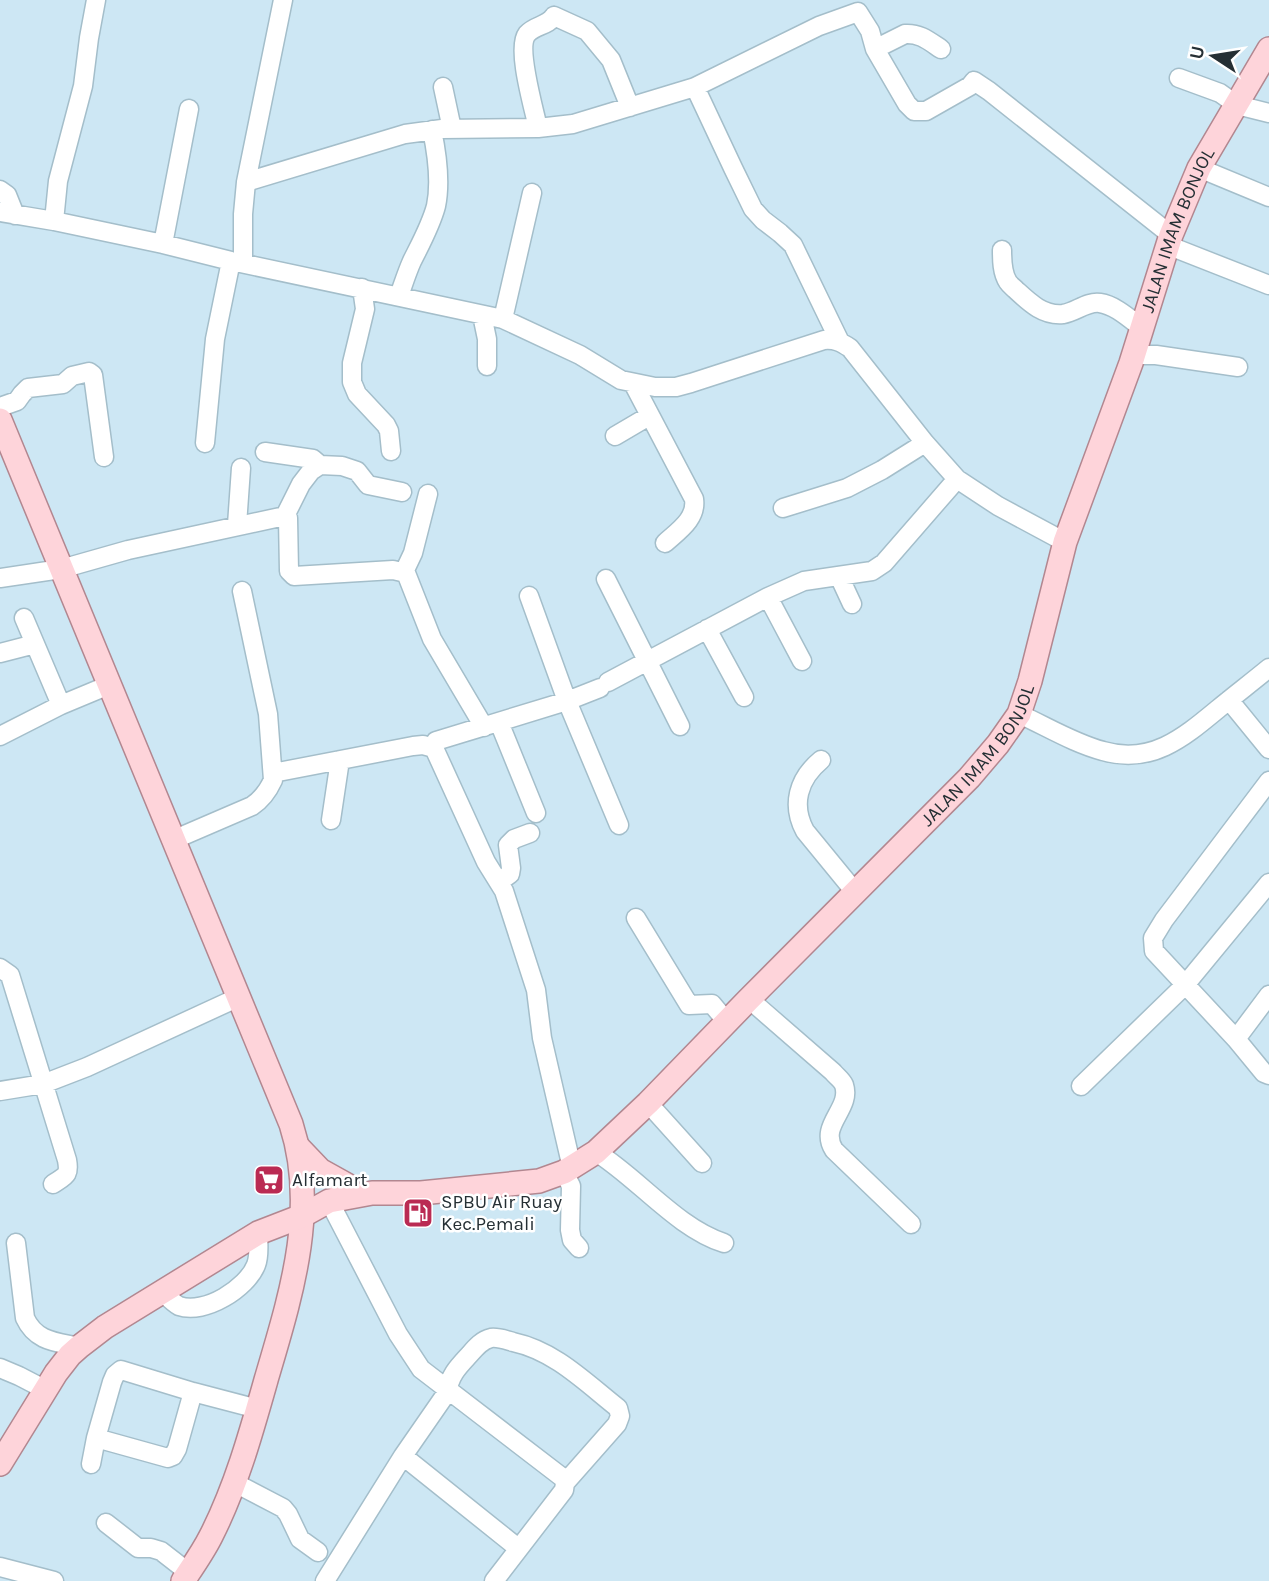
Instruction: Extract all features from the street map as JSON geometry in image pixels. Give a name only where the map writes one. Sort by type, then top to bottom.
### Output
[{"type":"main road","name":"JALAN IMAM BONJOL","points":[[302,1205],[372,1193],[458,1190],[540,1181],[568,1170],[596,1152],[648,1103],[969,778],[998,744],[1019,714],[1030,681],[1065,542],[1134,355],[1169,240],[1199,168],[1267,57]]},
{"type":"main road","points":[[0,420],[299,1148],[302,1205],[298,1263],[292,1288],[235,1483],[202,1554],[185,1577]]},
{"type":"main road","points":[[299,1148],[320,1170],[347,1185]]},
{"type":"main road","name":"JALAN IMAM BONJOL","points":[[302,1205],[324,1188],[363,1186],[386,1194]]},
{"type":"main road","points":[[0,1464],[61,1365],[79,1347],[105,1327],[260,1232],[274,1215],[302,1205]]},
{"type":"street","points":[[54,221],[58,181],[83,86],[96,0]]},
{"type":"street","points":[[205,443],[215,339],[237,262],[246,182],[283,0]]},
{"type":"street","points":[[246,182],[394,136],[432,130],[538,128],[573,124],[695,87],[854,6],[870,31],[875,49],[907,104],[914,111],[926,111],[970,86],[974,81],[1169,240],[1269,285]]},
{"type":"street","points":[[538,128],[525,68],[524,37],[533,28],[550,22],[553,8],[587,31],[611,60],[630,107]]},
{"type":"street","points":[[875,49],[912,33],[922,36],[940,49]]},
{"type":"street","points":[[1179,78],[1220,93],[1237,105],[1269,113]]},
{"type":"street","points":[[443,86],[452,129]]},
{"type":"street","points":[[695,87],[753,209],[793,245],[840,342]]},
{"type":"street","points":[[163,244],[189,109]]},
{"type":"street","points":[[399,296],[436,204],[437,170],[432,130]]},
{"type":"street","points":[[1199,168],[1269,197]]},
{"type":"street","points":[[0,190],[7,195],[8,214],[163,244],[503,319],[580,355],[621,380],[654,387],[676,387],[691,383],[832,339],[850,348],[957,479],[998,506],[1065,542]]},
{"type":"street","points":[[503,319],[532,193]]},
{"type":"street","points":[[1002,250],[1007,282],[1036,307],[1058,314],[1091,303],[1109,305],[1142,328]]},
{"type":"street","points":[[362,288],[365,309],[352,363],[352,383],[357,394],[386,425],[391,452]]},
{"type":"street","points":[[482,314],[486,366]]},
{"type":"street","points":[[1134,355],[1156,355],[1238,367]]},
{"type":"street","points":[[0,407],[17,401],[28,388],[63,384],[72,376],[89,372],[93,375],[104,457]]},
{"type":"street","points":[[633,383],[694,499],[694,512],[688,522],[665,543]]},
{"type":"street","points":[[615,436],[649,416]]},
{"type":"street","points":[[783,508],[847,488],[925,443]]},
{"type":"street","points":[[265,452],[313,459],[320,465],[342,466],[357,471],[368,485],[402,492]]},
{"type":"street","points":[[285,516],[301,484],[320,465]]},
{"type":"street","points":[[237,526],[241,468]]},
{"type":"street","points":[[579,1248],[572,1240],[570,1230],[571,1186],[542,1038],[536,990],[504,891],[486,862],[435,753],[436,741],[568,701],[804,581],[872,571],[884,563],[957,479]]},
{"type":"street","points":[[404,572],[413,553],[428,494]]},
{"type":"street","points":[[0,578],[61,569],[128,550],[285,516]]},
{"type":"street","points":[[285,516],[288,518],[289,571],[294,576],[393,570],[408,575],[432,639],[492,725],[536,813]]},
{"type":"street","points":[[839,576],[852,604]]},
{"type":"street","points":[[606,579],[680,726]]},
{"type":"street","points":[[173,840],[251,806],[270,788],[273,774],[268,714],[242,591]]},
{"type":"street","points":[[529,596],[568,701],[619,825]]},
{"type":"street","points":[[768,597],[802,661]]},
{"type":"street","points":[[24,618],[61,705]]},
{"type":"street","points":[[707,628],[744,697]]},
{"type":"street","points":[[0,653],[35,644]]},
{"type":"street","points":[[1019,714],[1103,751],[1125,755],[1152,752],[1182,738],[1269,668]]},
{"type":"street","points":[[1,733],[109,685]]},
{"type":"street","points":[[1229,700],[1267,743]]},
{"type":"street","points":[[273,774],[417,745],[434,748]]},
{"type":"street","points":[[331,820],[341,760]]},
{"type":"street","points":[[821,760],[805,776],[797,810],[799,821],[855,892]]},
{"type":"street","points":[[1269,781],[1164,920],[1153,939],[1154,951],[1264,1073],[1269,1075]]},
{"type":"street","points":[[499,882],[510,874],[512,868],[508,845],[514,839],[530,833]]},
{"type":"street","points":[[1081,1086],[1185,985],[1269,883]]},
{"type":"street","points":[[636,918],[688,1005],[712,1004],[727,1022]]},
{"type":"street","points":[[0,968],[10,975],[69,1170],[66,1176],[53,1184]]},
{"type":"street","points":[[1236,1039],[1269,995]]},
{"type":"street","points":[[0,1091],[43,1084],[87,1067],[239,997]]},
{"type":"street","points":[[749,999],[844,1084],[845,1096],[832,1126],[830,1143],[834,1150],[911,1224]]},
{"type":"street","points":[[648,1103],[702,1163]]},
{"type":"street","points":[[596,1152],[615,1164],[692,1228],[710,1239],[724,1243]]},
{"type":"street","points":[[329,1201],[398,1334],[421,1369],[563,1478],[564,1490],[518,1548],[504,1578]]},
{"type":"street","points":[[163,1292],[179,1306],[190,1308],[213,1303],[225,1297],[243,1285],[256,1266],[260,1232]]},
{"type":"street","points":[[16,1243],[25,1318],[30,1328],[45,1339],[79,1347]]},
{"type":"street","points":[[325,1581],[403,1456],[448,1391],[450,1379],[477,1346],[492,1338],[521,1343],[543,1352],[563,1364],[618,1408],[620,1416],[617,1424],[565,1483]]},
{"type":"street","points":[[0,1368],[46,1390]]},
{"type":"street","points":[[90,1464],[112,1382],[121,1370],[258,1409]]},
{"type":"street","points":[[96,1437],[168,1458],[177,1449],[193,1392]]},
{"type":"street","points":[[403,1456],[518,1548]]},
{"type":"street","points":[[235,1483],[283,1508],[300,1539],[318,1552]]},
{"type":"street","points":[[106,1523],[138,1548],[161,1551],[185,1577]]},
{"type":"street","points":[[0,1567],[54,1581]]},
{"type":"place","name":"Alfamart","points":[[269,1180]]},
{"type":"place","name":"SPBU Air Ruay Kec.Pemali","points":[[418,1213]]}]
